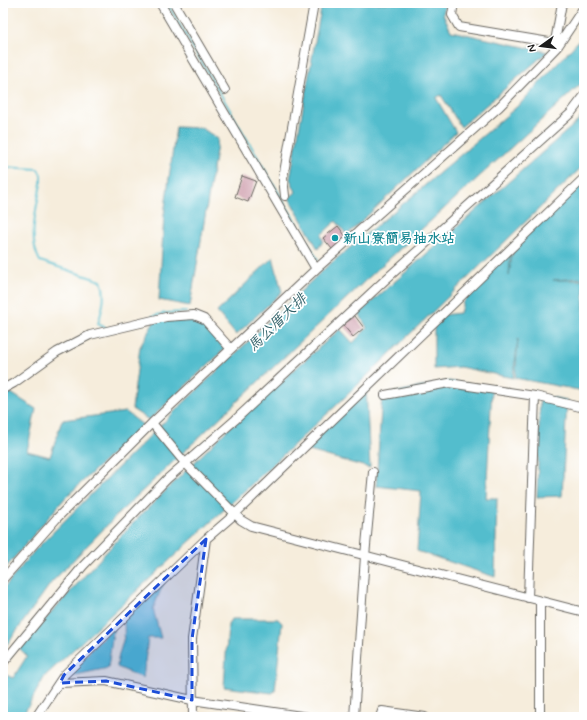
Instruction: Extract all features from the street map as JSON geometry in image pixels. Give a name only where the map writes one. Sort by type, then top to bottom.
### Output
[{"type":"street","points":[[160,3],[316,269]]},
{"type":"street","points":[[174,3],[224,90]]},
{"type":"street","points":[[285,196],[283,178],[314,3]]},
{"type":"street","points":[[454,3],[452,15],[459,27],[554,47]]},
{"type":"street","points":[[554,47],[562,3]]},
{"type":"street","points":[[3,579],[56,518],[152,423],[316,269],[498,107],[554,47],[584,7]]},
{"type":"street","points":[[3,662],[83,566],[185,463],[235,420],[384,281],[571,113],[584,96]]},
{"type":"street","points":[[36,717],[64,675],[206,539],[235,514],[584,178]]},
{"type":"street","points":[[3,389],[14,383],[57,352],[90,335],[166,317],[194,315],[204,320],[233,347]]},
{"type":"street","points":[[385,395],[449,383],[535,396],[584,408]]},
{"type":"street","points":[[528,598],[535,396]]},
{"type":"street","points":[[152,423],[185,463],[241,520],[251,526],[584,612]]},
{"type":"street","points":[[354,717],[365,556],[373,472]]},
{"type":"street","points":[[193,717],[192,638],[206,539]]},
{"type":"street","points":[[540,601],[540,717]]},
{"type":"street","points":[[60,683],[106,681],[192,700],[308,717]]},
{"type":"street","points":[[380,717],[382,711],[425,717]]},
{"type":"highlighted area","points":[[206,539],[192,639],[192,700],[106,681],[60,683],[64,675]]},
{"type":"water","points":[[322,3],[446,3],[443,14],[451,31],[547,52],[461,127],[441,95],[436,98],[456,132],[347,235],[336,221],[321,235],[323,241],[318,249],[289,198],[296,192],[290,179]]},
{"type":"water","name":"馬公厝大排","points":[[584,35],[584,81],[366,280],[120,512],[51,583],[3,650],[3,589],[35,550],[174,412],[324,269],[520,104]]},
{"type":"water","points":[[584,113],[584,165],[340,402],[45,676],[22,717],[3,717],[3,679],[6,675],[13,678],[27,656],[19,648],[129,527],[231,426],[340,329],[353,343],[367,328],[359,313],[577,122]]},
{"type":"water","points":[[176,127],[202,128],[218,139],[190,306],[159,300],[164,215]]},
{"type":"water","points":[[584,182],[584,278],[553,280],[584,280],[584,391],[515,378],[518,339],[513,378],[460,367],[434,369],[434,322],[442,315],[460,313],[463,302],[511,249],[509,276],[513,248]]},
{"type":"water","points":[[273,257],[282,292],[236,335],[217,312]]},
{"type":"water","points":[[194,315],[225,349],[149,420],[132,409],[140,347],[155,320]]},
{"type":"water","points":[[449,381],[492,388],[486,498],[497,498],[495,577],[417,551],[421,491],[376,486],[382,395]]},
{"type":"water","points":[[366,386],[370,468],[302,449]]},
{"type":"water","points":[[3,393],[11,393],[36,409],[27,451],[50,457],[62,420],[126,412],[143,425],[65,498],[3,571]]},
{"type":"water","points":[[540,395],[567,400],[562,496],[537,497]]},
{"type":"water","points":[[166,577],[153,609],[161,638],[148,638],[143,678],[117,667],[124,638],[123,618]]},
{"type":"water","points":[[231,619],[278,619],[282,623],[275,691],[272,693],[224,687],[228,625]]},
{"type":"water","points":[[114,625],[108,668],[66,677]]},
{"type":"building","points":[[242,176],[256,181],[248,202],[235,197]]},
{"type":"building","name":"新山寮簡易抽水站","points":[[338,226],[347,238],[332,249],[323,238]]},
{"type":"building","points":[[355,316],[364,328],[353,337],[343,325]]},
{"type":"waterway","points":[[167,3],[318,260]]},
{"type":"waterway","points":[[3,167],[38,169],[41,175],[41,183],[34,223],[34,243],[36,252],[40,261],[101,281],[104,297],[98,324],[106,328]]},
{"type":"waterway","points":[[153,316],[166,313],[186,312]]},
{"type":"place","name":"新山寮簡易抽水站","points":[[335,238]]}]
